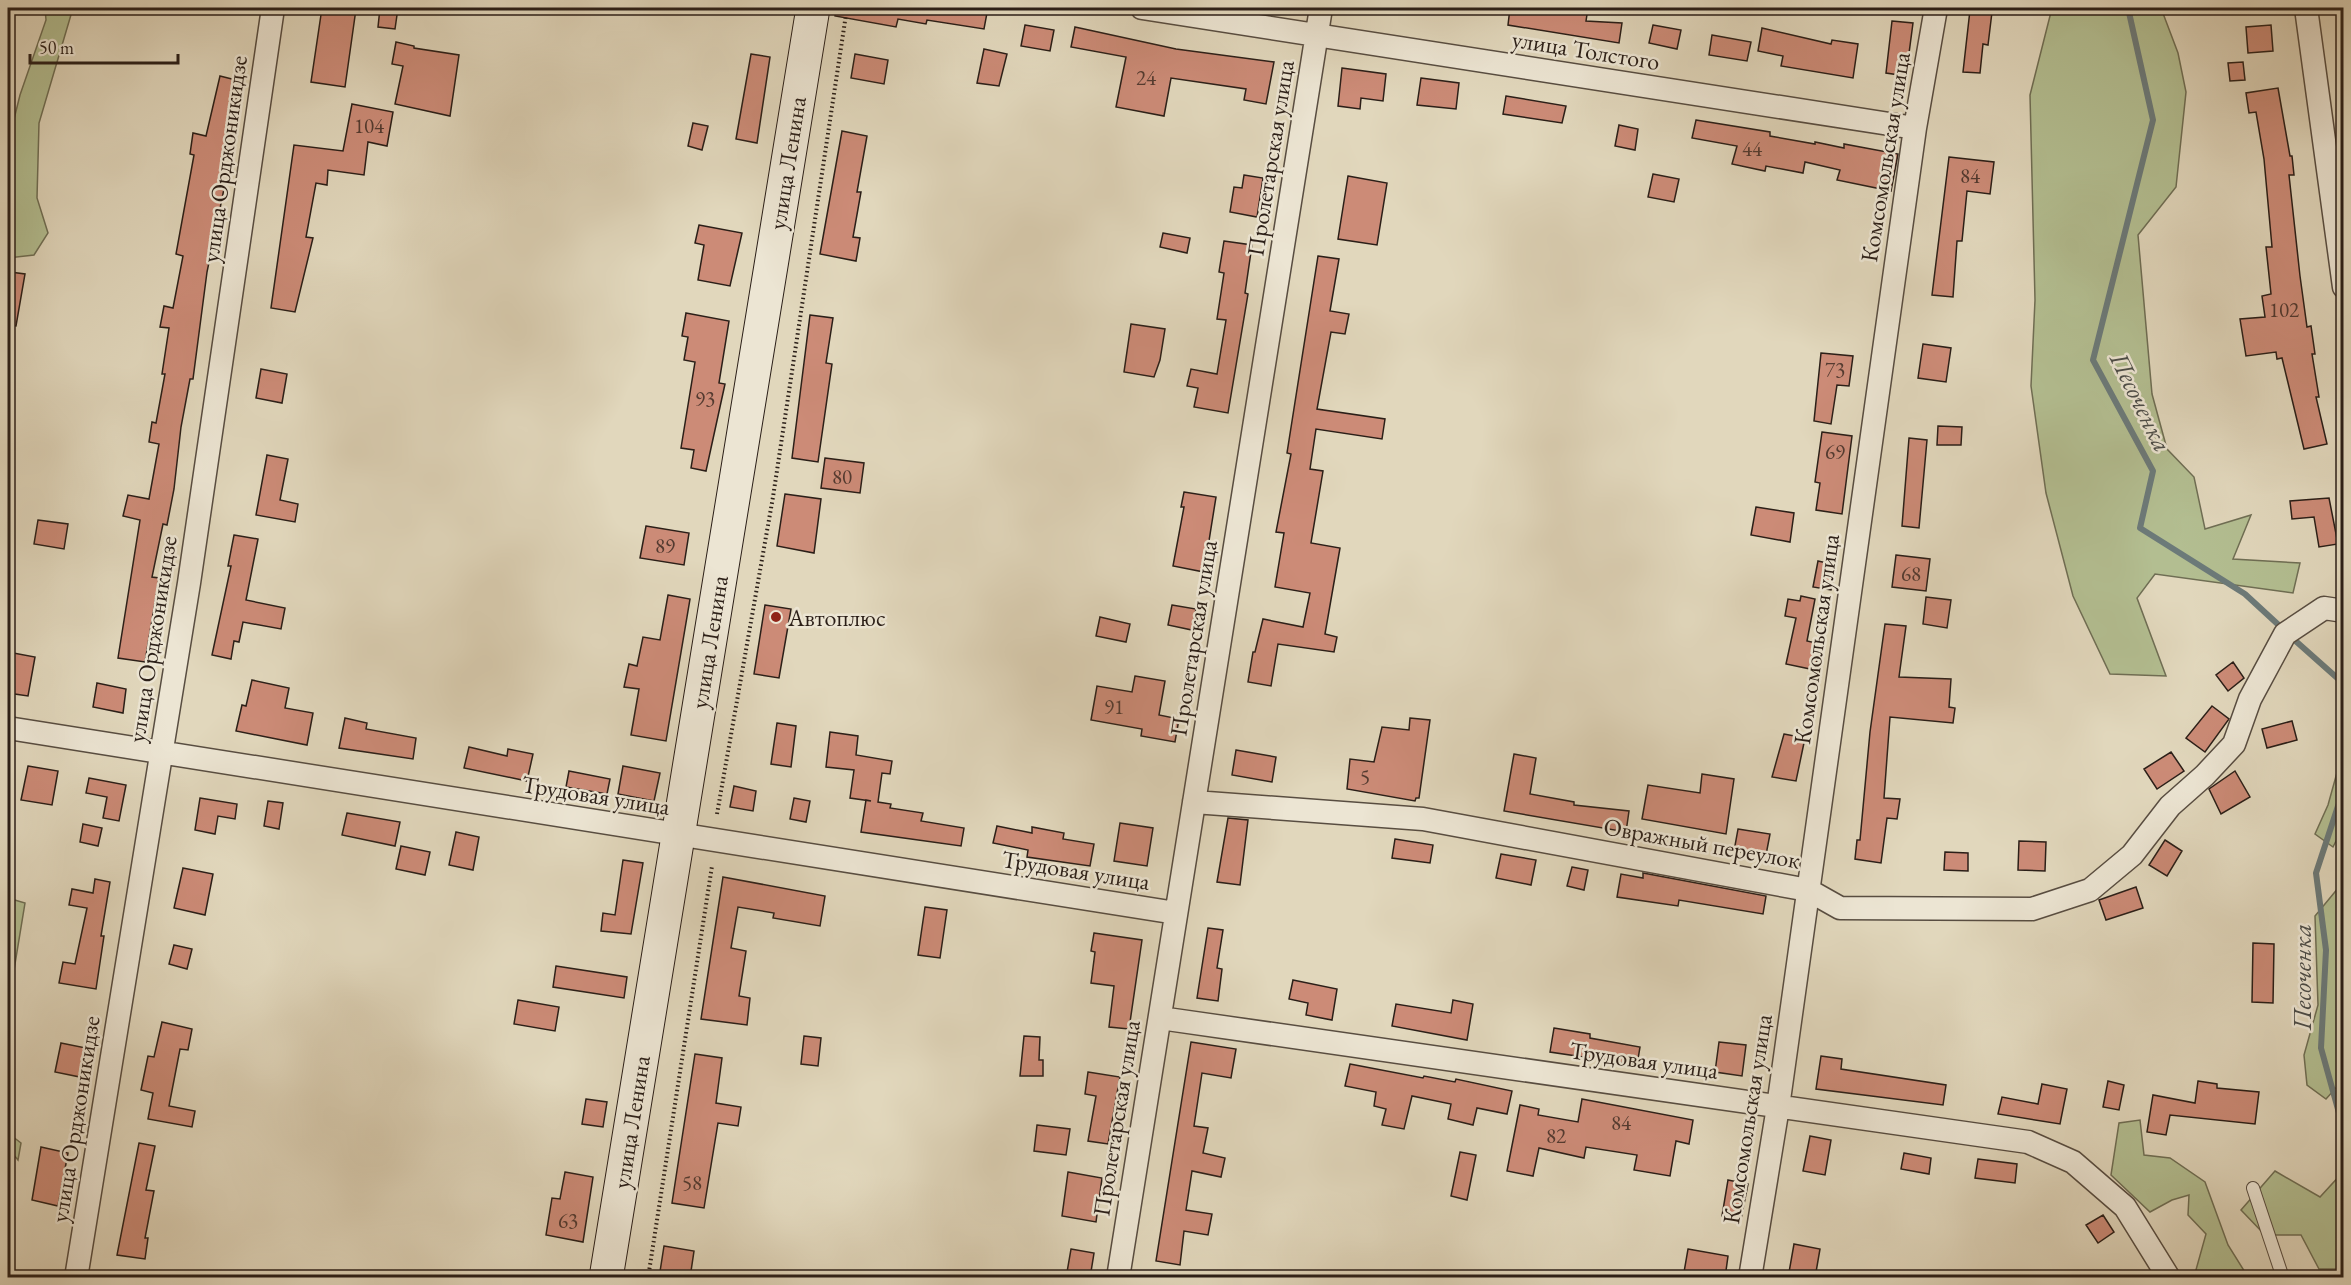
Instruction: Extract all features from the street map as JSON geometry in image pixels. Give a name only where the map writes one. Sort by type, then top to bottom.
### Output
[{"type":"street","name":"улица Орджоникидзе","points":[[76,1278],[191,572],[273,8]]},
{"type":"street","name":"улица Ленина","points":[[606,1278],[813,8]]},
{"type":"street","name":"улица Толстого","points":[[1142,8],[1915,129]]},
{"type":"street","name":"Пролетарская улица","points":[[1118,1278],[1321,8]]},
{"type":"street","name":"Комсомольская улица","points":[[1750,1278],[1778,1107],[1915,129],[1936,8]]},
{"type":"street","points":[[2306,8],[2343,287]]},
{"type":"street","name":"Овражный переулок","points":[[1194,802],[1423,819],[1808,890],[1840,908],[2032,909],[2091,890],[2132,855],[2170,806],[2205,775],[2234,744],[2250,699],[2285,634],[2324,608],[2343,611]]},
{"type":"street","name":"Трудовая улица","points":[[8,728],[678,836],[1176,913]]},
{"type":"street","name":"Трудовая улица","points":[[1160,1018],[2028,1142],[2073,1162],[2125,1207],[2169,1278]]},
{"type":"lane","points":[[2253,1188],[2283,1278]]},
{"type":"path","points":[[717,814],[773,497],[847,8]]},
{"type":"path","points":[[648,1278],[712,866]]},
{"type":"green space","points":[[45,8],[73,8],[39,123],[37,198],[48,233],[34,255],[8,258],[8,143],[20,95],[46,20]]},
{"type":"green space","points":[[2052,8],[2161,8],[2178,53],[2186,92],[2176,187],[2138,235],[2152,394],[2167,449],[2194,477],[2205,529],[2251,515],[2233,559],[2300,563],[2293,593],[2155,574],[2137,598],[2166,676],[2110,674],[2073,596],[2046,493],[2031,386],[2035,300],[2030,95]]},
{"type":"green space","points":[[2343,751],[2343,827],[2333,847],[2315,834],[2328,805]]},
{"type":"green space","points":[[2339,887],[2344,890],[2343,1080],[2326,1099],[2307,1085],[2304,1055],[2318,1005],[2315,916]]},
{"type":"green space","points":[[8,898],[25,903],[14,970],[8,968]]},
{"type":"green space","points":[[2140,1120],[2144,1155],[2170,1158],[2205,1182],[2228,1245],[2248,1277],[2194,1277],[2206,1234],[2188,1215],[2189,1195],[2172,1200],[2150,1212],[2111,1175],[2119,1123]]},
{"type":"green space","points":[[8,1133],[21,1143],[18,1160],[8,1148]]},
{"type":"green space","points":[[2275,1171],[2320,1197],[2343,1172],[2343,1269],[2319,1269],[2301,1235],[2265,1235],[2241,1210]]},
{"type":"building","points":[[322,8],[356,9],[345,87],[311,82]]},
{"type":"building","points":[[380,8],[398,8],[395,29],[378,27]]},
{"type":"building","points":[[836,8],[952,8],[987,13],[984,29],[927,20],[926,24],[898,19],[896,27],[835,16]]},
{"type":"building","points":[[1510,8],[1588,8],[1586,21],[1622,23],[1619,43],[1508,25]]},
{"type":"building","points":[[1970,10],[1992,12],[1988,45],[1983,44],[1980,73],[1963,72]]},
{"type":"building","points":[[1892,21],[1913,23],[1906,76],[1886,73]]},
{"type":"building","points":[[1025,25],[1054,30],[1050,51],[1021,46]]},
{"type":"building","points":[[1653,25],[1681,30],[1677,49],[1649,43]]},
{"type":"building","points":[[2271,25],[2273,51],[2248,53],[2246,27]]},
{"type":"building","points":[[1075,27],[1176,49],[1274,62],[1266,104],[1244,100],[1246,89],[1171,78],[1164,116],[1116,107],[1126,57],[1071,47]]},
{"type":"building","points":[[1762,28],[1831,44],[1832,40],[1858,44],[1853,78],[1781,66],[1783,56],[1758,51]]},
{"type":"building","points":[[1712,35],[1751,42],[1747,61],[1709,55]]},
{"type":"building","points":[[396,42],[414,46],[414,48],[459,55],[450,116],[395,104],[403,66],[392,64]]},
{"type":"building","points":[[984,49],[1007,54],[999,86],[977,83]]},
{"type":"building","points":[[751,54],[770,57],[757,143],[736,139]]},
{"type":"building","points":[[855,54],[888,60],[884,84],[851,78]]},
{"type":"building","points":[[2243,62],[2245,80],[2230,81],[2228,63]]},
{"type":"building","points":[[1342,68],[1386,74],[1383,101],[1361,98],[1360,109],[1338,106]]},
{"type":"building","points":[[220,76],[240,81],[227,139],[222,183],[225,184],[207,272],[193,379],[190,379],[181,427],[174,489],[167,525],[163,524],[152,577],[159,578],[145,662],[118,658],[140,520],[123,516],[128,495],[149,499],[159,444],[149,442],[152,422],[156,423],[165,374],[162,374],[169,328],[160,327],[164,306],[173,308],[183,256],[176,254],[194,155],[190,154],[193,133],[206,136]]},
{"type":"building","points":[[1421,78],[1459,83],[1456,109],[1417,105]]},
{"type":"building","points":[[2278,88],[2290,156],[2292,156],[2294,175],[2289,175],[2300,276],[2307,327],[2311,326],[2315,354],[2312,354],[2319,397],[2316,397],[2327,444],[2304,449],[2282,358],[2277,359],[2276,352],[2246,356],[2240,319],[2265,317],[2262,296],[2271,294],[2266,247],[2272,247],[2264,159],[2256,112],[2249,113],[2246,93]]},
{"type":"building","points":[[1506,96],[1566,106],[1562,123],[1503,114]]},
{"type":"building","points":[[352,104],[393,112],[387,146],[368,142],[364,175],[328,170],[327,185],[316,183],[306,237],[313,238],[295,312],[271,308],[294,145],[343,151]]},
{"type":"building","points":[[1696,120],[1770,132],[1770,136],[1815,144],[1815,142],[1844,148],[1844,144],[1898,154],[1891,191],[1837,180],[1840,170],[1805,162],[1803,173],[1766,166],[1765,171],[1732,164],[1737,146],[1692,138]]},
{"type":"building","points":[[693,123],[708,126],[702,150],[688,146]]},
{"type":"building","points":[[1619,125],[1638,129],[1635,150],[1615,146]]},
{"type":"building","points":[[842,131],[867,136],[857,192],[861,192],[853,237],[860,238],[856,261],[820,254]]},
{"type":"building","points":[[1949,157],[1994,162],[1990,194],[1967,191],[1962,241],[1957,241],[1953,297],[1932,295]]},
{"type":"building","points":[[1653,174],[1679,179],[1674,202],[1648,197]]},
{"type":"building","points":[[1244,175],[1263,178],[1257,217],[1230,212],[1234,187],[1242,188]]},
{"type":"building","points":[[1348,176],[1387,183],[1377,245],[1338,239]]},
{"type":"building","points":[[699,225],[742,233],[730,286],[698,280],[704,245],[695,243]]},
{"type":"building","points":[[1163,233],[1190,238],[1187,253],[1160,247]]},
{"type":"building","points":[[1224,241],[1252,245],[1245,293],[1248,294],[1228,413],[1194,407],[1198,388],[1187,386],[1191,369],[1217,374],[1226,320],[1217,319],[1224,273],[1219,272]]},
{"type":"building","points":[[1318,256],[1339,259],[1330,311],[1349,314],[1345,334],[1331,332],[1317,409],[1385,419],[1382,439],[1316,429],[1310,469],[1323,471],[1311,543],[1340,548],[1325,634],[1337,637],[1334,652],[1278,644],[1271,686],[1248,682],[1253,652],[1255,652],[1263,619],[1303,627],[1310,593],[1275,587],[1284,533],[1276,532],[1291,454],[1287,453]]},
{"type":"building","points":[[10,272],[25,274],[16,326],[8,325]]},
{"type":"building","points":[[686,313],[729,321],[719,383],[725,384],[706,471],[691,468],[694,450],[681,448],[695,362],[684,360],[688,337],[682,336]]},
{"type":"building","points":[[810,315],[833,318],[826,363],[832,364],[818,462],[792,458]]},
{"type":"building","points":[[1131,324],[1165,329],[1160,360],[1154,377],[1124,372]]},
{"type":"building","points":[[1923,344],[1951,348],[1946,382],[1918,378]]},
{"type":"building","points":[[1821,353],[1853,356],[1849,386],[1837,385],[1831,424],[1814,421]]},
{"type":"building","points":[[261,369],[287,374],[282,403],[256,398]]},
{"type":"building","points":[[1938,426],[1962,427],[1961,445],[1937,445]]},
{"type":"building","points":[[1822,432],[1852,436],[1842,514],[1816,510],[1820,483],[1815,482]]},
{"type":"building","points":[[1909,438],[1927,440],[1919,528],[1902,526]]},
{"type":"building","points":[[267,455],[288,459],[280,500],[298,504],[295,522],[256,515]]},
{"type":"building","points":[[825,458],[864,463],[860,493],[821,488]]},
{"type":"building","points":[[1184,492],[1216,497],[1204,572],[1173,566],[1184,507],[1181,507]]},
{"type":"building","points":[[785,494],[821,499],[814,553],[777,546]]},
{"type":"building","points":[[2329,498],[2338,544],[2319,547],[2314,517],[2292,519],[2290,501]]},
{"type":"building","points":[[1756,507],[1794,513],[1790,542],[1751,535]]},
{"type":"building","points":[[38,520],[68,524],[64,549],[34,544]]},
{"type":"building","points":[[646,526],[689,533],[684,565],[640,558]]},
{"type":"building","points":[[234,535],[258,539],[246,600],[285,608],[281,629],[243,622],[239,642],[234,641],[231,659],[212,655],[231,566],[228,566]]},
{"type":"building","points":[[1896,555],[1930,559],[1926,591],[1892,587]]},
{"type":"building","points":[[1818,561],[1836,565],[1831,590],[1813,587]]},
{"type":"building","points":[[668,595],[690,599],[666,741],[631,735],[639,689],[624,687],[629,664],[637,666],[643,637],[660,640]]},
{"type":"building","points":[[1801,596],[1815,599],[1807,641],[1820,644],[1815,670],[1786,664],[1796,618],[1785,616],[1788,599],[1800,601]]},
{"type":"building","points":[[1926,597],[1951,600],[1947,628],[1923,624]]},
{"type":"building","points":[[765,605],[791,609],[779,678],[754,674]]},
{"type":"building","points":[[1172,605],[1196,609],[1192,630],[1168,625]]},
{"type":"building","points":[[1100,617],[1130,624],[1126,642],[1096,636]]},
{"type":"building","points":[[1885,624],[1906,626],[1899,677],[1951,679],[1949,707],[1955,708],[1953,723],[1890,717],[1884,798],[1900,799],[1897,819],[1887,818],[1881,863],[1855,859],[1857,840],[1860,840],[1870,732]]},
{"type":"building","points":[[8,652],[35,657],[28,696],[8,693]]},
{"type":"building","points":[[2233,662],[2244,678],[2228,691],[2216,675]]},
{"type":"building","points":[[1135,676],[1165,681],[1159,715],[1179,719],[1175,742],[1141,736],[1142,729],[1091,720],[1097,686],[1132,692]]},
{"type":"building","points":[[252,680],[289,688],[285,708],[313,713],[307,745],[236,731],[242,705],[246,706]]},
{"type":"building","points":[[97,683],[126,689],[123,713],[93,707]]},
{"type":"building","points":[[2212,706],[2229,719],[2205,752],[2186,738]]},
{"type":"building","points":[[345,718],[367,723],[366,729],[416,738],[413,759],[339,748]]},
{"type":"building","points":[[1410,718],[1430,720],[1419,798],[1415,801],[1347,789],[1350,759],[1374,762],[1382,727],[1409,730]]},
{"type":"building","points":[[2292,721],[2297,740],[2267,748],[2262,729]]},
{"type":"building","points":[[777,723],[796,726],[791,767],[771,764]]},
{"type":"building","points":[[830,732],[858,736],[856,755],[892,761],[890,774],[882,773],[878,802],[891,804],[890,808],[923,813],[921,821],[964,828],[961,846],[861,832],[866,800],[850,798],[854,770],[826,767]]},
{"type":"building","points":[[1784,734],[1805,738],[1796,781],[1772,777]]},
{"type":"building","points":[[469,747],[507,756],[508,749],[533,754],[527,781],[464,768]]},
{"type":"building","points":[[1236,750],[1276,757],[1272,782],[1232,775]]},
{"type":"building","points":[[2171,752],[2184,771],[2157,789],[2144,769]]},
{"type":"building","points":[[1514,754],[1536,758],[1530,794],[1574,802],[1574,805],[1629,811],[1626,832],[1504,811]]},
{"type":"building","points":[[28,766],[58,771],[52,805],[21,800]]},
{"type":"building","points":[[623,766],[660,773],[654,801],[618,794]]},
{"type":"building","points":[[569,771],[610,779],[607,794],[566,787]]},
{"type":"building","points":[[2235,771],[2250,797],[2221,814],[2209,789]]},
{"type":"building","points":[[1702,774],[1734,779],[1726,834],[1642,819],[1648,785],[1700,793]]},
{"type":"building","points":[[89,778],[126,785],[119,821],[103,818],[107,797],[86,793]]},
{"type":"building","points":[[734,786],[756,791],[753,811],[730,807]]},
{"type":"building","points":[[200,798],[237,804],[235,819],[218,816],[215,834],[195,830]]},
{"type":"building","points":[[794,798],[810,801],[806,822],[790,819]]},
{"type":"building","points":[[268,801],[283,803],[279,829],[264,826]]},
{"type":"building","points":[[347,813],[400,822],[395,846],[342,835]]},
{"type":"building","points":[[1228,818],[1248,820],[1240,885],[1217,882]]},
{"type":"building","points":[[1120,823],[1153,828],[1147,866],[1114,861]]},
{"type":"building","points":[[83,824],[102,828],[98,846],[80,842]]},
{"type":"building","points":[[997,826],[1032,833],[1032,827],[1064,833],[1063,839],[1094,844],[1090,866],[1027,857],[1028,850],[993,843]]},
{"type":"building","points":[[1738,829],[1770,834],[1766,855],[1734,851]]},
{"type":"building","points":[[456,832],[479,837],[473,870],[449,865]]},
{"type":"building","points":[[1395,839],[1433,845],[1430,863],[1392,858]]},
{"type":"building","points":[[2165,840],[2182,851],[2167,876],[2149,865]]},
{"type":"building","points":[[2019,841],[2046,842],[2045,871],[2018,870]]},
{"type":"building","points":[[401,846],[430,852],[425,875],[396,869]]},
{"type":"building","points":[[1945,852],[1968,853],[1968,871],[1944,870]]},
{"type":"building","points":[[1501,854],[1536,860],[1531,885],[1496,878]]},
{"type":"building","points":[[623,860],[643,863],[631,934],[601,931],[603,913],[615,915]]},
{"type":"building","points":[[1572,867],[1588,870],[1584,890],[1567,886]]},
{"type":"building","points":[[183,868],[213,874],[205,915],[174,908]]},
{"type":"building","points":[[1643,873],[1766,896],[1763,914],[1679,900],[1678,906],[1617,897],[1621,874],[1643,878]]},
{"type":"building","points":[[723,877],[825,896],[820,926],[773,918],[774,913],[738,907],[731,948],[746,951],[739,996],[750,998],[747,1025],[701,1019]]},
{"type":"building","points":[[95,879],[110,882],[101,936],[104,936],[96,989],[59,983],[63,962],[75,964],[87,908],[69,905],[72,889],[93,893]]},
{"type":"building","points":[[2136,887],[2143,908],[2106,920],[2099,900]]},
{"type":"building","points":[[925,907],[947,910],[940,958],[918,955]]},
{"type":"building","points":[[1208,928],[1223,930],[1217,968],[1222,969],[1218,1001],[1197,998]]},
{"type":"building","points":[[1094,933],[1142,940],[1129,1029],[1109,1027],[1114,986],[1091,983],[1095,952],[1091,951]]},
{"type":"building","points":[[2253,943],[2274,944],[2273,1003],[2252,1002]]},
{"type":"building","points":[[174,945],[192,949],[187,969],[169,964]]},
{"type":"building","points":[[556,966],[627,977],[624,998],[553,987]]},
{"type":"building","points":[[1293,980],[1337,989],[1332,1020],[1306,1015],[1308,1003],[1289,999]]},
{"type":"building","points":[[518,1000],[559,1007],[555,1031],[514,1024]]},
{"type":"building","points":[[1453,1000],[1473,1004],[1467,1040],[1392,1026],[1396,1004],[1451,1013]]},
{"type":"building","points":[[162,1022],[192,1029],[188,1050],[180,1049],[169,1106],[195,1111],[192,1127],[148,1119],[153,1093],[141,1090],[148,1056],[154,1057]]},
{"type":"building","points":[[1554,1028],[1590,1034],[1590,1038],[1640,1047],[1637,1065],[1550,1052]]},
{"type":"building","points":[[804,1036],[821,1038],[818,1066],[801,1064]]},
{"type":"building","points":[[1024,1036],[1040,1037],[1039,1060],[1043,1060],[1043,1076],[1020,1076]]},
{"type":"building","points":[[1191,1042],[1236,1049],[1231,1078],[1202,1073],[1194,1126],[1208,1128],[1203,1153],[1225,1158],[1221,1177],[1192,1171],[1186,1210],[1212,1214],[1208,1235],[1184,1231],[1180,1265],[1156,1261]]},
{"type":"building","points":[[1719,1042],[1746,1045],[1742,1076],[1715,1072]]},
{"type":"building","points":[[61,1043],[86,1048],[80,1077],[55,1072]]},
{"type":"building","points":[[695,1054],[722,1058],[716,1103],[741,1107],[738,1126],[718,1123],[704,1208],[672,1203]]},
{"type":"building","points":[[1821,1056],[1842,1059],[1841,1069],[1946,1085],[1943,1105],[1816,1089]]},
{"type":"building","points":[[1350,1064],[1423,1078],[1424,1076],[1455,1082],[1456,1079],[1512,1091],[1507,1114],[1477,1108],[1473,1125],[1448,1119],[1451,1104],[1412,1096],[1404,1129],[1382,1125],[1386,1109],[1374,1106],[1376,1092],[1345,1086]]},
{"type":"building","points":[[1088,1072],[1120,1077],[1108,1144],[1088,1141],[1096,1096],[1085,1094]]},
{"type":"building","points":[[2108,1081],[2124,1085],[2119,1110],[2103,1107]]},
{"type":"building","points":[[2198,1081],[2217,1084],[2217,1088],[2259,1092],[2255,1124],[2170,1115],[2166,1135],[2147,1132],[2153,1095],[2195,1103]]},
{"type":"building","points":[[2042,1084],[2067,1089],[2060,1124],[1998,1114],[2002,1097],[2038,1104]]},
{"type":"building","points":[[586,1099],[607,1102],[603,1127],[582,1124]]},
{"type":"building","points":[[1582,1099],[1693,1120],[1689,1144],[1676,1141],[1670,1176],[1634,1170],[1637,1155],[1586,1147],[1584,1158],[1539,1148],[1533,1176],[1507,1171],[1520,1105],[1539,1109],[1538,1115],[1578,1122]]},
{"type":"building","points":[[1037,1125],[1070,1129],[1066,1155],[1034,1151]]},
{"type":"building","points":[[1810,1136],[1831,1140],[1825,1175],[1803,1171]]},
{"type":"building","points":[[139,1143],[155,1146],[146,1190],[154,1191],[145,1238],[148,1238],[145,1259],[117,1255]]},
{"type":"building","points":[[41,1147],[68,1153],[58,1206],[32,1200]]},
{"type":"building","points":[[1460,1152],[1476,1155],[1467,1200],[1451,1196]]},
{"type":"building","points":[[1904,1153],[1931,1158],[1929,1174],[1901,1169]]},
{"type":"building","points":[[1978,1159],[2017,1164],[2015,1183],[1975,1178]]},
{"type":"building","points":[[565,1172],[593,1177],[583,1242],[546,1235],[552,1198],[560,1199]]},
{"type":"building","points":[[1068,1172],[1102,1178],[1096,1222],[1062,1216]]},
{"type":"building","points":[[1728,1180],[1748,1184],[1741,1219],[1722,1216]]},
{"type":"building","points":[[2103,1215],[2114,1232],[2098,1243],[2086,1225]]},
{"type":"building","points":[[1794,1244],[1820,1249],[1815,1278],[1788,1278]]},
{"type":"building","points":[[664,1246],[694,1251],[690,1278],[659,1278]]},
{"type":"building","points":[[1071,1249],[1094,1253],[1090,1278],[1066,1278]]},
{"type":"building","points":[[1688,1249],[1728,1256],[1725,1278],[1683,1278]]},
{"type":"waterway","name":"Песоченка","points":[[2128,8],[2153,120],[2093,360],[2153,471],[2140,528],[2245,594],[2283,629]]},
{"type":"waterway","name":"Песоченка","points":[[2290,636],[2344,684]]},
{"type":"waterway","name":"Песоченка","points":[[2344,788],[2316,873],[2326,950],[2321,1048],[2344,1131]]},
{"type":"place","name":"Автоплюс","points":[[776,617]]}]
